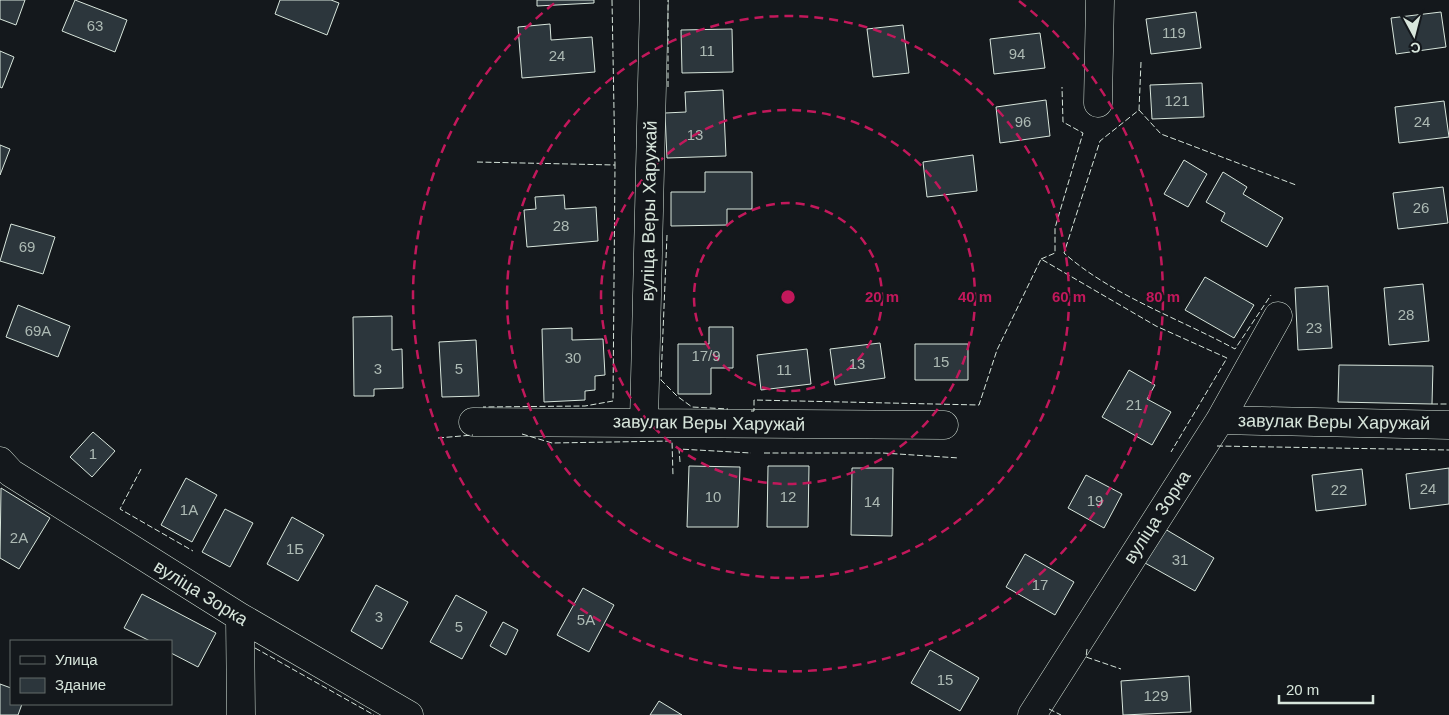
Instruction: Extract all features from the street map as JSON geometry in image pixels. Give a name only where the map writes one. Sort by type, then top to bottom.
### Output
[{"type":"street","name":"вуліца Веры Харужай","points":[[644,422],[654,0]]},
{"type":"street","points":[[1098,103],[1100,0]]},
{"type":"street","name":"вуліца Зорка","points":[[1032,715],[1220,420],[1278,316]]},
{"type":"street","name":"завулак Веры Харужай","points":[[1220,420],[1449,425]]},
{"type":"street","name":"завулак Веры Харужай","points":[[473,422],[944,425]]},
{"type":"street","name":"вуліца Зорка","points":[[0,461],[11,473],[240,617],[409,715]]},
{"type":"street","points":[[240,617],[240,715]]},
{"type":"building","points":[[0,0],[25,0],[16,25],[0,19]]},
{"type":"building","points":[[75,0],[127,20],[115,52],[62,31]]},
{"type":"building","points":[[280,0],[331,0],[339,3],[327,35],[275,14]]},
{"type":"building","points":[[537,0],[594,0],[594,3],[537,6]]},
{"type":"building","points":[[1196,12],[1201,48],[1151,54],[1146,19]]},
{"type":"building","points":[[1441,12],[1446,47],[1396,54],[1391,18]]},
{"type":"building","points":[[550,24],[551,40],[592,37],[595,72],[522,78],[518,27]]},
{"type":"building","points":[[903,25],[909,73],[873,77],[867,29]]},
{"type":"building","points":[[732,29],[733,72],[682,73],[681,30]]},
{"type":"building","points":[[1040,33],[1045,68],[994,74],[990,39]]},
{"type":"building","points":[[0,51],[14,57],[2,88],[0,87]]},
{"type":"building","points":[[1202,83],[1204,117],[1152,119],[1150,85]]},
{"type":"building","points":[[723,90],[726,156],[667,158],[665,113],[686,112],[685,92]]},
{"type":"building","points":[[1046,100],[1050,136],[1000,143],[996,107]]},
{"type":"building","points":[[1444,101],[1449,137],[1399,143],[1395,107]]},
{"type":"building","points":[[0,145],[10,149],[0,175]]},
{"type":"building","points":[[973,155],[977,191],[927,197],[923,162]]},
{"type":"building","points":[[1184,160],[1207,174],[1188,207],[1164,194]]},
{"type":"building","points":[[705,172],[752,172],[752,209],[727,209],[727,225],[671,226],[671,192],[705,192]]},
{"type":"building","points":[[1223,172],[1247,187],[1243,194],[1283,218],[1267,247],[1221,221],[1225,213],[1206,202]]},
{"type":"building","points":[[1443,187],[1448,223],[1398,229],[1393,193]]},
{"type":"building","points":[[564,195],[565,209],[596,207],[598,241],[527,247],[524,210],[536,209],[535,197]]},
{"type":"building","points":[[11,224],[55,237],[43,274],[0,261]]},
{"type":"building","points":[[1205,277],[1254,305],[1234,338],[1185,310]]},
{"type":"building","points":[[1423,284],[1429,341],[1389,345],[1384,288]]},
{"type":"building","points":[[1328,286],[1332,348],[1298,350],[1295,288]]},
{"type":"building","points":[[18,305],[70,326],[58,357],[6,337]]},
{"type":"building","points":[[392,316],[392,350],[402,349],[403,388],[374,389],[374,396],[354,396],[353,317]]},
{"type":"building","points":[[709,327],[733,327],[733,368],[711,368],[711,394],[678,394],[678,344],[709,344]]},
{"type":"building","points":[[572,328],[572,340],[603,339],[605,375],[595,376],[595,390],[585,391],[585,400],[544,402],[542,329]]},
{"type":"building","points":[[476,340],[479,396],[442,397],[439,342]]},
{"type":"building","points":[[880,343],[885,378],[835,385],[830,349]]},
{"type":"building","points":[[915,344],[968,344],[968,380],[915,380]]},
{"type":"building","points":[[807,349],[811,384],[761,390],[757,355]]},
{"type":"building","points":[[1339,365],[1433,366],[1432,404],[1338,402]]},
{"type":"building","points":[[1129,370],[1155,385],[1147,399],[1171,412],[1152,445],[1102,417]]},
{"type":"building","points":[[93,432],[115,451],[92,477],[70,457]]},
{"type":"building","points":[[689,466],[740,467],[738,527],[687,527]]},
{"type":"building","points":[[768,466],[809,466],[808,527],[767,527]]},
{"type":"building","points":[[852,468],[893,468],[892,536],[851,535]]},
{"type":"building","points":[[1449,468],[1449,504],[1410,509],[1406,474]]},
{"type":"building","points":[[1362,469],[1366,505],[1316,511],[1312,475]]},
{"type":"building","points":[[1086,475],[1122,494],[1104,528],[1068,508]]},
{"type":"building","points":[[186,478],[217,495],[192,542],[161,525]]},
{"type":"building","points":[[1,488],[50,518],[19,569],[0,558]]},
{"type":"building","points":[[225,509],[253,523],[230,567],[202,552]]},
{"type":"building","points":[[292,517],[324,535],[298,581],[267,564]]},
{"type":"building","points":[[1165,529],[1214,558],[1195,591],[1145,563]]},
{"type":"building","points":[[1025,554],[1074,582],[1055,615],[1006,587]]},
{"type":"building","points":[[376,585],[408,602],[382,649],[351,631]]},
{"type":"building","points":[[583,588],[614,605],[589,652],[557,635]]},
{"type":"building","points":[[142,594],[216,633],[198,667],[172,654],[172,640],[148,640],[124,628]]},
{"type":"building","points":[[456,595],[487,612],[462,659],[430,642]]},
{"type":"building","points":[[503,622],[518,630],[506,655],[490,646]]},
{"type":"building","points":[[930,650],[979,678],[960,711],[911,683]]},
{"type":"building","points":[[1189,676],[1191,712],[1123,715],[1121,681]]},
{"type":"building","points":[[0,684],[10,688],[10,705],[22,705],[18,715],[0,715]]},
{"type":"building","points":[[659,701],[682,715],[650,715]]},
{"type":"fence","points":[[612,0],[615,165]]},
{"type":"fence","points":[[668,0],[668,87]]},
{"type":"fence","points":[[1141,62],[1139,110],[1100,141],[1064,253],[1103,282],[1124,294],[1235,349],[1271,295]]},
{"type":"fence","points":[[1041,259],[1055,253],[1055,228],[1083,133],[1063,122],[1062,87]]},
{"type":"fence","points":[[1139,110],[1161,134],[1296,185]]},
{"type":"fence","points":[[477,162],[615,165],[613,401],[585,406],[483,407]]},
{"type":"fence","points":[[667,235],[661,380],[677,396],[692,407],[728,409]]},
{"type":"fence","points":[[751,411],[754,411],[754,400],[979,405],[997,350],[1041,259],[1156,326],[1227,358],[1171,452]]},
{"type":"fence","points":[[1432,404],[1449,404]]},
{"type":"fence","points":[[522,434],[552,443],[672,441],[673,476]]},
{"type":"fence","points":[[438,438],[473,435]]},
{"type":"fence","points":[[1217,446],[1449,450]]},
{"type":"fence","points":[[680,462],[679,449],[751,453]]},
{"type":"fence","points":[[764,453],[883,453],[959,458]]},
{"type":"fence","points":[[141,469],[120,509],[193,551]]},
{"type":"fence","points":[[255,648],[374,715]]},
{"type":"fence","points":[[1087,649],[1086,657],[1121,669]]},
{"type":"fence","points":[[1049,709],[1061,715]]}]
